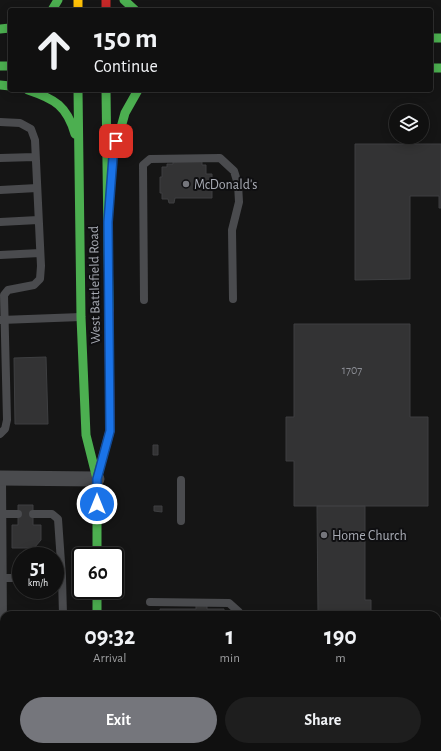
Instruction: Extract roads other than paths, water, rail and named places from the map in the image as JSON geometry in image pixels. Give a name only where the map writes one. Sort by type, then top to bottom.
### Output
[{"type":"main road","points":[[124,0],[133,8]]},
{"type":"main road","points":[[34,92],[52,98],[65,110],[72,123],[78,148]]},
{"type":"main road","name":"West Battlefield Road","points":[[78,92],[81,317],[86,435],[97,479],[97,547]]},
{"type":"main road","name":"West Battlefield Road","points":[[97,479],[110,431],[106,92]]},
{"type":"main road","points":[[108,222],[116,141],[125,113],[137,92]]},
{"type":"main road","points":[[97,599],[98,611]]},
{"type":"street","points":[[1,478],[97,479]]},
{"type":"lane","points":[[0,122],[20,123],[30,129],[35,140],[40,253],[40,279],[34,285],[4,290],[2,320],[7,420],[5,429],[0,434]]},
{"type":"lane","points":[[0,158],[35,157]]},
{"type":"lane","points":[[144,300],[143,165],[150,159],[220,158],[234,171],[238,184],[239,202],[232,230],[233,299]]},
{"type":"lane","points":[[0,190],[37,188]]},
{"type":"lane","points":[[0,222],[38,220]]},
{"type":"lane","points":[[0,255],[40,253]]},
{"type":"lane","points":[[2,320],[81,317]]},
{"type":"lane","points":[[1,478],[3,611]]},
{"type":"lane","points":[[181,480],[181,521]]},
{"type":"lane","points":[[2,514],[18,514]]},
{"type":"lane","points":[[33,514],[52,514],[58,519],[58,547]]},
{"type":"lane","points":[[2,578],[12,578]]},
{"type":"lane","points":[[61,599],[62,611]]},
{"type":"lane","points":[[150,602],[229,603],[238,611]]},
{"type":"place","name":"McDonald's","points":[[186,184]]},
{"type":"place","name":"Home Church","points":[[324,535]]}]
